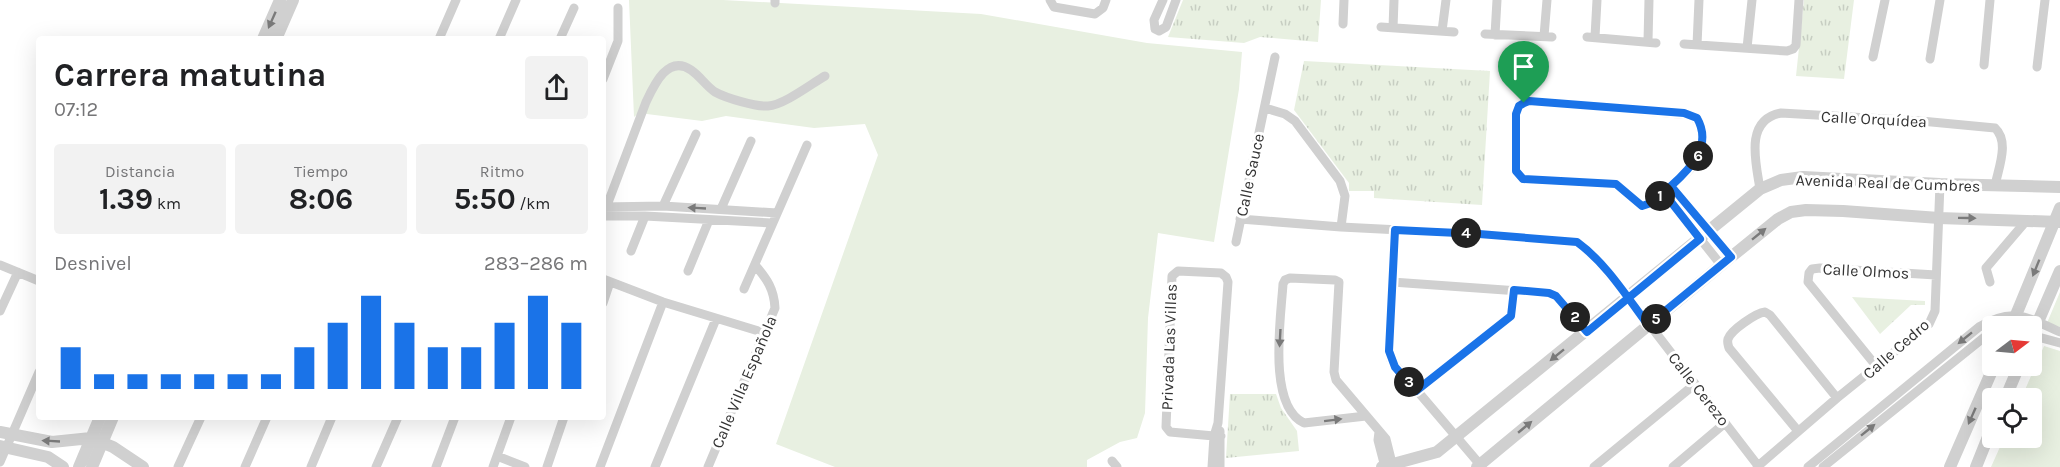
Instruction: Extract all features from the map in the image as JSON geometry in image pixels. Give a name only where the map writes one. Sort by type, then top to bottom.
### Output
[{"type":"street","points":[[264,36],[280,0]]},
{"type":"street","points":[[277,36],[293,0]]},
{"type":"street","points":[[440,36],[456,0]]},
{"type":"street","points":[[500,36],[516,0]]},
{"type":"street","points":[[1051,2],[1054,7],[1095,14],[1100,12],[1106,0]]},
{"type":"street","points":[[1163,0],[1154,20],[1155,29],[1159,31],[1166,27],[1176,0]]},
{"type":"street","points":[[1343,24],[1344,0]]},
{"type":"street","points":[[1393,28],[1394,0]]},
{"type":"street","points":[[1443,31],[1446,0]]},
{"type":"street","points":[[1497,0],[1490,34],[1548,37],[1547,0]]},
{"type":"street","points":[[1597,0],[1591,37],[1652,42],[1649,0]]},
{"type":"street","points":[[1697,45],[1699,0]]},
{"type":"street","points":[[1747,48],[1752,0]]},
{"type":"street","points":[[1684,44],[1787,51],[1793,49],[1796,45],[1799,0]]},
{"type":"street","points":[[1873,57],[1885,0]]},
{"type":"street","points":[[1930,59],[1940,0]]},
{"type":"street","points":[[1984,65],[1990,0]]},
{"type":"street","points":[[2037,66],[2045,0]]},
{"type":"street","points":[[561,36],[574,8]]},
{"type":"street","points":[[606,73],[618,41],[618,8]]},
{"type":"street","points":[[1381,27],[1454,32]]},
{"type":"street","name":"Calle Sauce","points":[[1236,242],[1275,57]]},
{"type":"street","points":[[606,206],[652,88],[661,75],[672,67],[688,68],[715,92],[763,106],[777,104],[825,76]]},
{"type":"street","points":[[1529,101],[1692,115],[1697,118],[1702,129],[1700,150],[1691,168],[1668,189],[1651,203],[1642,206],[1616,184],[1523,179],[1516,171],[1516,114],[1519,106],[1529,101]]},
{"type":"street","points":[[1264,108],[1285,114],[1295,122],[1340,181],[1345,196],[1341,227]]},
{"type":"street","name":"Calle Orquídea","points":[[1761,189],[1756,158],[1756,134],[1761,122],[1780,114],[1921,121],[1995,128],[2000,132],[2003,144],[1995,186]]},
{"type":"street","points":[[663,206],[696,134]]},
{"type":"street","points":[[721,209],[751,141]]},
{"type":"street","points":[[744,289],[807,145]]},
{"type":"street","name":"Avenida Real de Cumbres","points":[[1388,466],[1437,452],[1761,189],[1781,180],[1803,177],[2060,187]]},
{"type":"street","name":"Calle Cedro","points":[[1758,466],[1837,398],[1929,324],[1933,318],[1940,184]]},
{"type":"street","points":[[1668,189],[1726,261]]},
{"type":"street","points":[[606,211],[663,206],[777,213]]},
{"type":"street","points":[[2018,314],[2057,222],[2060,208]]},
{"type":"street","points":[[606,211],[645,216],[772,223]]},
{"type":"street","name":"Avenida Real de Cumbres","points":[[1479,466],[1726,261],[1778,219],[1791,212],[1843,211],[1939,218],[2057,222]]},
{"type":"street","points":[[631,251],[645,216]]},
{"type":"street","name":"Calle Cerezo","points":[[1240,219],[1577,242],[1587,249],[1629,298],[1758,466]]},
{"type":"street","points":[[688,271],[709,220]]},
{"type":"street","points":[[1990,282],[1986,268],[2027,220]]},
{"type":"street","points":[[1395,230],[1389,351],[1395,367],[1479,466]]},
{"type":"street","points":[[0,265],[36,280]]},
{"type":"street","name":"Calle Villa Española","points":[[708,467],[775,308],[774,294],[768,280],[755,266]]},
{"type":"street","name":"Calle Olmos","points":[[1877,367],[1808,282],[1809,273],[1812,269],[1820,268],[1936,275]]},
{"type":"street","name":"Privada Las Villas","points":[[1212,467],[1217,436],[1228,282],[1221,273],[1178,271],[1172,276],[1166,427],[1170,432],[1217,436]]},
{"type":"street","points":[[2041,316],[2060,271]]},
{"type":"street","points":[[0,311],[18,272]]},
{"type":"street","points":[[1366,416],[1304,423],[1297,419],[1287,405],[1278,373],[1285,280],[1290,278],[1339,282],[1334,372],[1336,380],[1386,439],[1388,466]]},
{"type":"street","points":[[607,280],[663,302],[765,333]]},
{"type":"street","points":[[1392,282],[1549,293],[1556,296],[1587,332]]},
{"type":"street","points":[[1416,391],[1511,316],[1514,290]]},
{"type":"street","points":[[600,467],[663,302]]},
{"type":"street","points":[[1798,431],[1730,348],[1727,342],[1729,336],[1754,315],[1765,312],[1770,315],[1837,398]]},
{"type":"street","points":[[1823,467],[1828,456],[1979,327],[1995,319],[2018,314],[2023,316]]},
{"type":"street","points":[[655,467],[716,319]]},
{"type":"street","points":[[2042,324],[2060,332]]},
{"type":"street","points":[[1808,467],[1828,456],[1982,339]]},
{"type":"street","points":[[2042,339],[2060,344]]},
{"type":"street","points":[[1950,467],[1990,376]]},
{"type":"street","points":[[0,462],[6,433],[36,378]]},
{"type":"street","points":[[1593,467],[1695,384]]},
{"type":"street","points":[[92,467],[100,420]]},
{"type":"street","points":[[79,467],[111,420]]},
{"type":"street","points":[[178,467],[200,420]]},
{"type":"street","points":[[245,467],[266,420]]},
{"type":"street","points":[[311,467],[331,420]]},
{"type":"street","points":[[376,467],[397,420]]},
{"type":"street","points":[[436,467],[454,420]]},
{"type":"street","points":[[493,467],[510,420]]},
{"type":"street","points":[[547,467],[563,420]]},
{"type":"street","points":[[1672,467],[1725,423]]},
{"type":"street","points":[[6,433],[52,442],[97,440],[143,467]]},
{"type":"street","name":"Privada Las Villas","points":[[1217,436],[1220,467]]},
{"type":"street","points":[[3,447],[48,457],[63,467]]},
{"type":"street","points":[[1976,467],[1984,448]]},
{"type":"street","points":[[497,456],[525,467]]},
{"type":"green space","points":[[629,0],[723,0],[981,14],[1147,43],[1242,52],[1239,89],[1214,242],[1158,233],[1148,318],[1145,413],[1137,438],[1120,442],[1087,460],[1087,467],[835,467],[776,444],[878,155],[865,124],[814,128],[726,116],[702,121],[639,113],[634,117]]},
{"type":"green space","points":[[1183,0],[1321,0],[1318,42],[1260,37],[1244,43],[1168,37]]},
{"type":"green space","points":[[1804,0],[1854,0],[1844,79],[1796,76]]},
{"type":"green space","points":[[1304,61],[1490,71],[1482,205],[1374,198],[1374,191],[1349,191],[1349,183],[1294,110]]},
{"type":"green space","points":[[2060,292],[2060,327],[2047,323]]},
{"type":"green space","points":[[1852,297],[1925,301],[1925,305],[1911,305],[1880,334]]},
{"type":"green space","points":[[2044,346],[2060,351],[2060,467],[1991,467],[2000,448],[2042,448],[2042,388],[2026,388],[2031,376],[2042,376]]},
{"type":"green space","points":[[1230,394],[1276,394],[1281,408],[1297,431],[1299,451],[1226,458]]},
{"type":"route","points":[[1524,103],[1519,106],[1516,114],[1516,171],[1519,176],[1523,179],[1616,184],[1642,206],[1646,206],[1664,193],[1700,239],[1629,298],[1587,332],[1556,296],[1549,293],[1514,290],[1511,316],[1416,391],[1395,367],[1389,351],[1395,230],[1577,242],[1587,249],[1629,298],[1648,325],[1731,257],[1671,186],[1691,168],[1700,150],[1702,129],[1697,118],[1684,113],[1529,101],[1524,103]]}]
